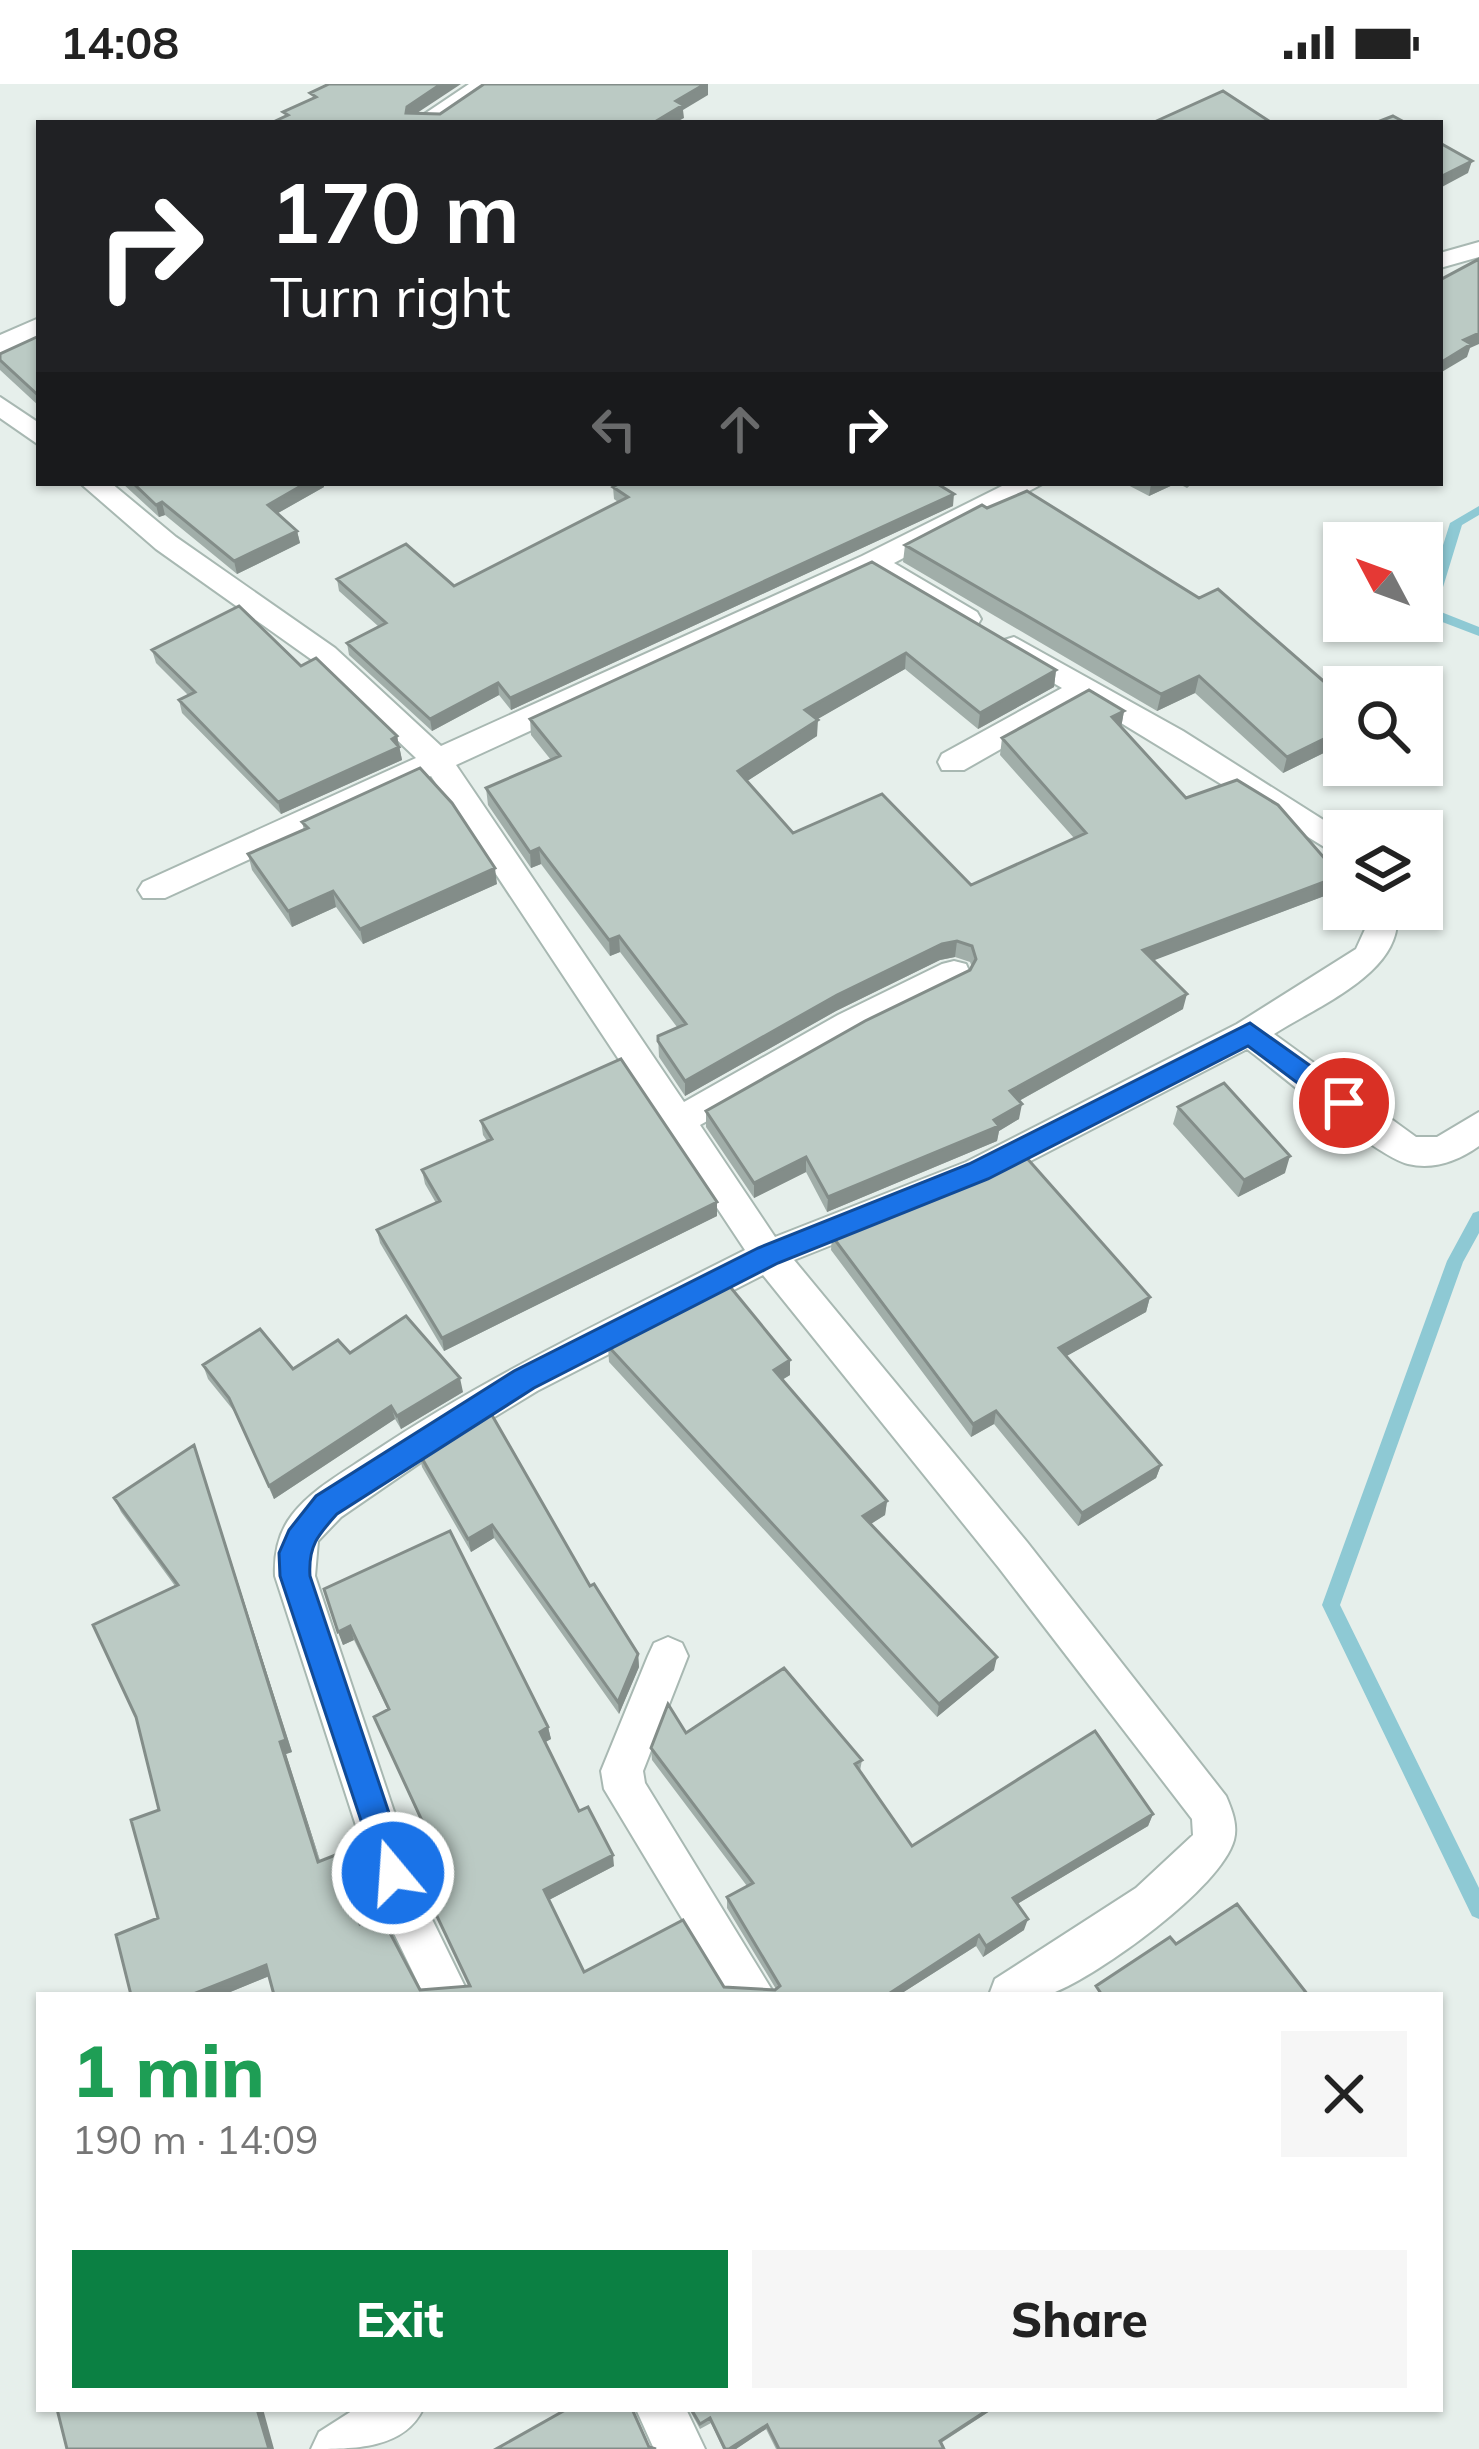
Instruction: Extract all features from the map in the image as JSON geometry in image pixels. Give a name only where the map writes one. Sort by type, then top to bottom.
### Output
[{"type":"street","points":[[428,120],[485,84]]},
{"type":"street","points":[[1443,261],[1479,249]]},
{"type":"street","points":[[0,345],[36,327]]},
{"type":"street","points":[[0,405],[36,435]]},
{"type":"street","points":[[98,486],[166,542],[325,655],[436,759],[768,1256],[1013,1555],[1211,1810],[1216,1830],[1210,1849],[1183,1879],[1015,1992]]},
{"type":"street","points":[[154,890],[872,562],[1024,486]]},
{"type":"street","points":[[872,562],[1323,831]]},
{"type":"street","points":[[953,762],[1085,688]]},
{"type":"street","points":[[446,1992],[407,1915],[295,1576],[293,1553],[303,1530],[327,1505],[408,1450],[524,1380],[768,1256],[978,1172],[1250,1033],[1369,957],[1381,930]]},
{"type":"street","points":[[677,1122],[850,1024],[954,973]]},
{"type":"street","points":[[1250,1033],[1407,1150],[1433,1155],[1454,1148],[1479,1126]]},
{"type":"street","points":[[668,1656],[622,1771],[625,1789],[751,1992]]},
{"type":"street","points":[[336,2449],[394,2412]]},
{"type":"street","points":[[662,2412],[680,2449]]},
{"type":"building","points":[[329,84],[441,84],[407,107],[406,113],[440,114],[484,84],[705,84],[676,101],[683,105],[658,120],[277,120],[288,115],[283,112],[316,97],[310,93]]},
{"type":"building","points":[[1223,91],[1267,120],[1159,120]]},
{"type":"building","points":[[1443,145],[1472,161],[1443,176]]},
{"type":"building","points":[[1479,259],[1479,333],[1464,340],[1471,344],[1443,361],[1443,278]]},
{"type":"building","points":[[36,337],[36,393],[0,360],[0,354]]},
{"type":"building","points":[[136,486],[301,486],[268,505],[297,531],[234,561],[162,502],[156,505]]},
{"type":"building","points":[[941,486],[954,494],[510,698],[498,683],[430,719],[347,643],[386,623],[337,579],[406,544],[454,586],[628,497],[613,487]]},
{"type":"building","points":[[1027,491],[1199,598],[1218,589],[1323,681],[1323,739],[1287,757],[1199,676],[1161,694],[905,545],[982,505],[987,508]]},
{"type":"building","points":[[872,562],[1056,670],[980,713],[906,653],[805,710],[818,720],[738,771],[793,833],[882,794],[971,885],[1086,833],[1002,738],[1089,690],[1124,711],[1112,717],[1186,798],[1237,780],[1278,805],[1323,857],[1323,882],[1143,950],[1187,994],[1010,1091],[1022,1104],[994,1120],[999,1126],[828,1197],[806,1157],[754,1183],[706,1111],[865,1021],[970,970],[976,959],[972,946],[957,941],[942,944],[837,995],[685,1081],[658,1036],[686,1024],[619,936],[609,940],[539,848],[530,852],[486,788],[560,756],[530,719]]},
{"type":"building","points":[[239,606],[301,666],[316,658],[397,736],[392,739],[399,747],[278,802],[179,700],[195,692],[152,650]]},
{"type":"building","points":[[420,768],[452,803],[495,868],[360,929],[333,891],[288,911],[248,854],[308,828],[302,822]]},
{"type":"building","points":[[621,1059],[717,1202],[442,1338],[377,1230],[440,1201],[422,1170],[492,1139],[481,1121]]},
{"type":"building","points":[[1224,1083],[1290,1156],[1244,1180],[1178,1107]]},
{"type":"building","points":[[1025,1156],[1150,1297],[1059,1348],[1161,1465],[1082,1513],[996,1411],[973,1424],[832,1236]]},
{"type":"building","points":[[727,1283],[790,1360],[774,1370],[887,1501],[863,1516],[997,1657],[939,1704],[608,1346]]},
{"type":"building","points":[[406,1316],[460,1378],[397,1416],[391,1406],[269,1486],[229,1398],[203,1365],[260,1329],[293,1369],[338,1340],[350,1353]]},
{"type":"building","points":[[489,1410],[590,1586],[594,1584],[638,1654],[618,1702],[492,1525],[468,1539],[419,1453]]},
{"type":"building","points":[[194,1445],[286,1740],[280,1742],[318,1862],[338,1854],[360,1924],[380,1914],[420,1990],[470,1986],[425,1891],[449,1879],[374,1717],[389,1709],[350,1626],[338,1632],[324,1589],[450,1531],[548,1727],[540,1732],[579,1811],[588,1807],[613,1855],[544,1890],[584,1972],[683,1920],[724,1987],[775,1990],[780,1986],[727,1897],[753,1883],[651,1748],[668,1704],[686,1733],[784,1668],[862,1760],[855,1764],[912,1846],[1095,1731],[1153,1814],[1013,1898],[1028,1919],[986,1946],[979,1935],[892,1992],[273,1992],[266,1965],[198,1992],[130,1992],[116,1935],[158,1918],[131,1820],[159,1810],[136,1717],[93,1625],[178,1585],[114,1498]]},
{"type":"building","points":[[1237,1904],[1306,1992],[1100,1992],[1096,1986],[1170,1937],[1176,1944]]},
{"type":"building","points":[[58,2412],[258,2412],[269,2449],[67,2449]]},
{"type":"building","points":[[562,2412],[633,2412],[649,2447],[656,2449],[496,2449]]},
{"type":"building","points":[[693,2412],[984,2412],[940,2441],[944,2449],[779,2449],[767,2425],[725,2449],[710,2418],[700,2424]]},
{"type":"waterway","points":[[1479,510],[1456,523],[1429,612],[1479,632]]},
{"type":"waterway","points":[[1479,1218],[1455,1261],[1331,1605],[1479,1909]]},
{"type":"route","points":[[393,1873],[295,1576],[293,1553],[303,1530],[327,1505],[524,1380],[768,1256],[978,1172],[1250,1033],[1344,1103]]}]
